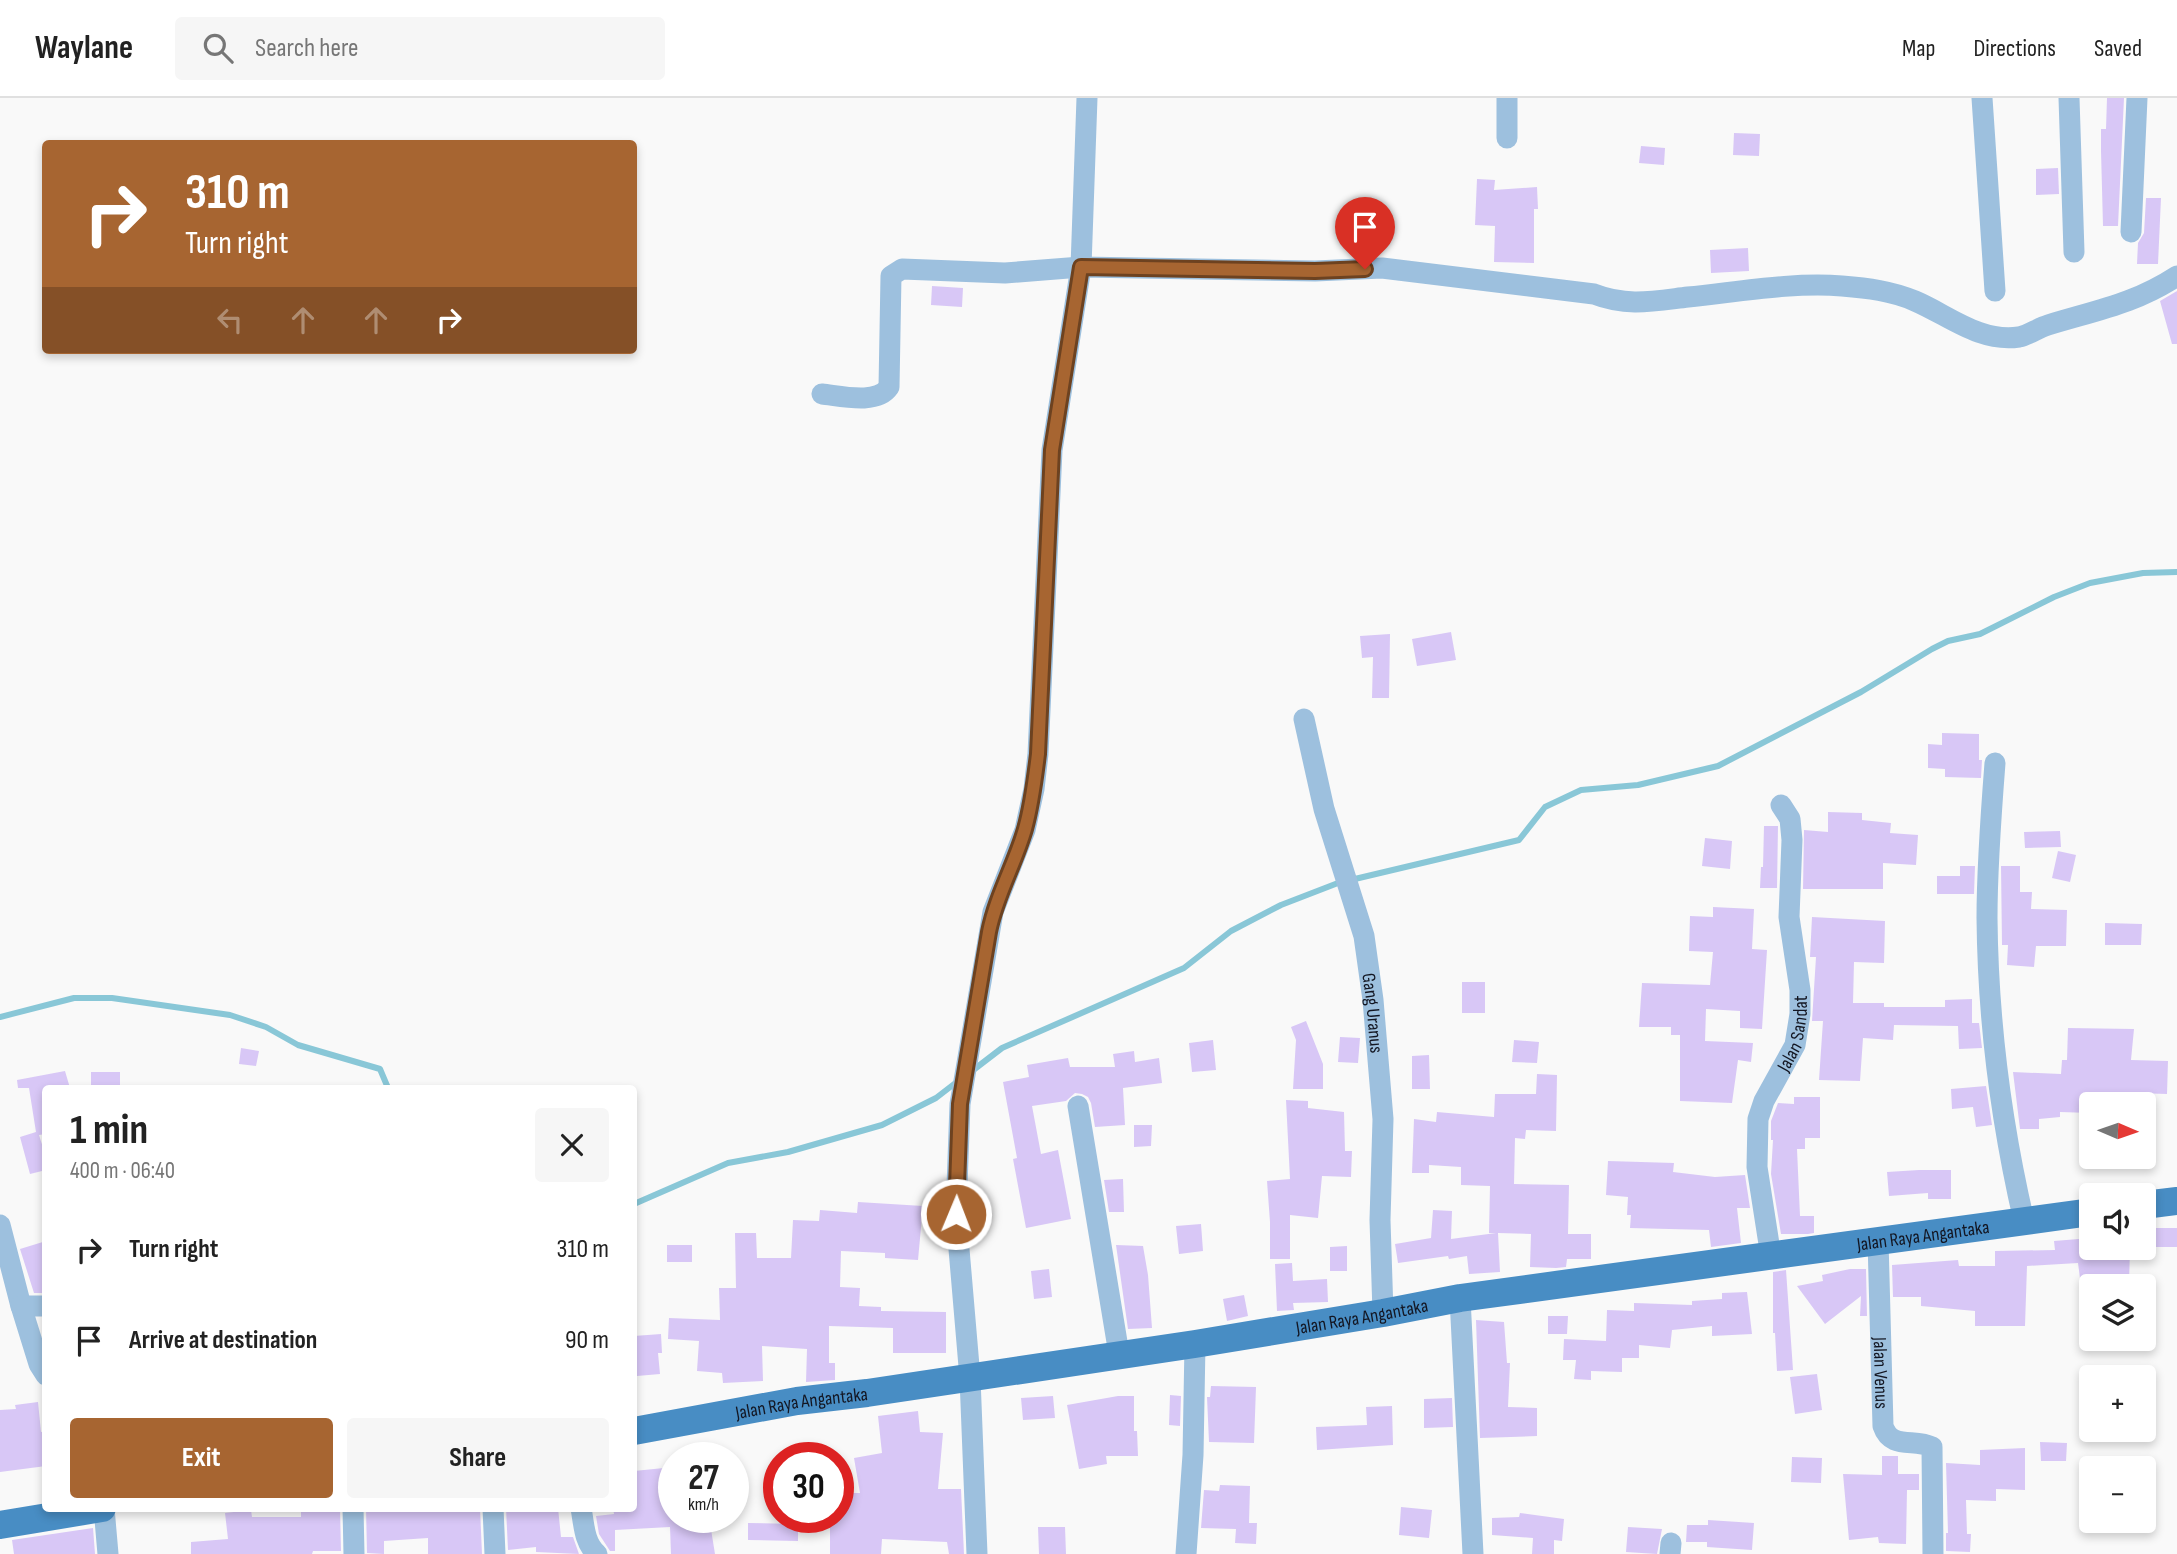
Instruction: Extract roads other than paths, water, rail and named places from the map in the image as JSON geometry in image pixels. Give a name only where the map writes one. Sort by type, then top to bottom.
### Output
[{"type":"main road","points":[[2156,1204],[2177,1201]]},
{"type":"main road","name":"Jalan Raya Angantaka","points":[[637,1430],[797,1401],[1195,1344],[1460,1298],[2079,1214]]},
{"type":"main road","points":[[0,1525],[77,1512]]},
{"type":"street","points":[[977,1554],[970,1378],[956,1214],[960,1104],[993,912],[1025,830],[1034,789],[1038,754],[1052,450],[1081,267],[1087,98]]},
{"type":"street","points":[[1507,98],[1507,138]]},
{"type":"street","points":[[1982,98],[1995,291]]},
{"type":"street","points":[[2068,98],[2074,253]]},
{"type":"street","points":[[2131,232],[2137,98]]},
{"type":"street","points":[[822,394],[872,397],[886,392],[891,276],[902,269],[1005,272],[1081,267],[1315,271],[1382,268],[1594,294],[1628,303],[1785,288],[1839,286],[1884,291],[1915,300],[1961,326],[2004,338],[2021,337],[2044,326],[2115,307],[2177,276]]},
{"type":"street","name":"Gang Uranus","points":[[1304,719],[1324,809],[1364,936],[1383,1119],[1380,1220],[1383,1313]]},
{"type":"street","points":[[1995,763],[1987,918],[1991,1006],[2010,1160],[2024,1221]]},
{"type":"street","name":"Jalan Sandat","points":[[1770,1256],[1757,1167],[1758,1119],[1764,1101],[1795,1045],[1800,1014],[1800,990],[1789,917],[1792,840],[1790,819],[1781,805]]},
{"type":"street","points":[[1078,1106],[1119,1354]]},
{"type":"street","points":[[0,1226],[21,1306],[42,1368]]},
{"type":"street","name":"Jalan Venus","points":[[1878,1240],[1883,1426],[1888,1436],[1895,1441],[1932,1447],[1933,1554]]},
{"type":"street","points":[[1460,1298],[1473,1554]]},
{"type":"street","points":[[21,1306],[42,1306]]},
{"type":"street","points":[[1186,1554],[1193,1455],[1195,1344]]},
{"type":"street","points":[[90,1512],[108,1554]]},
{"type":"street","points":[[353,1512],[354,1554]]},
{"type":"street","points":[[493,1512],[495,1554]]},
{"type":"street","points":[[582,1512],[587,1540],[597,1554]]},
{"type":"waterway","points":[[972,1071],[1002,1048],[1184,968],[1231,931],[1281,905],[1338,883],[1519,840],[1545,807],[1581,790],[1638,785],[1718,766],[1861,692],[1932,649],[1948,641],[1980,634],[2054,597],[2090,583],[2143,573],[2177,572]]},
{"type":"waterway","points":[[0,1017],[74,998],[112,998],[230,1015],[266,1027],[298,1045],[380,1069],[387,1085]]},
{"type":"waterway","points":[[637,1203],[728,1163],[788,1152],[882,1125],[936,1098],[958,1081]]}]
